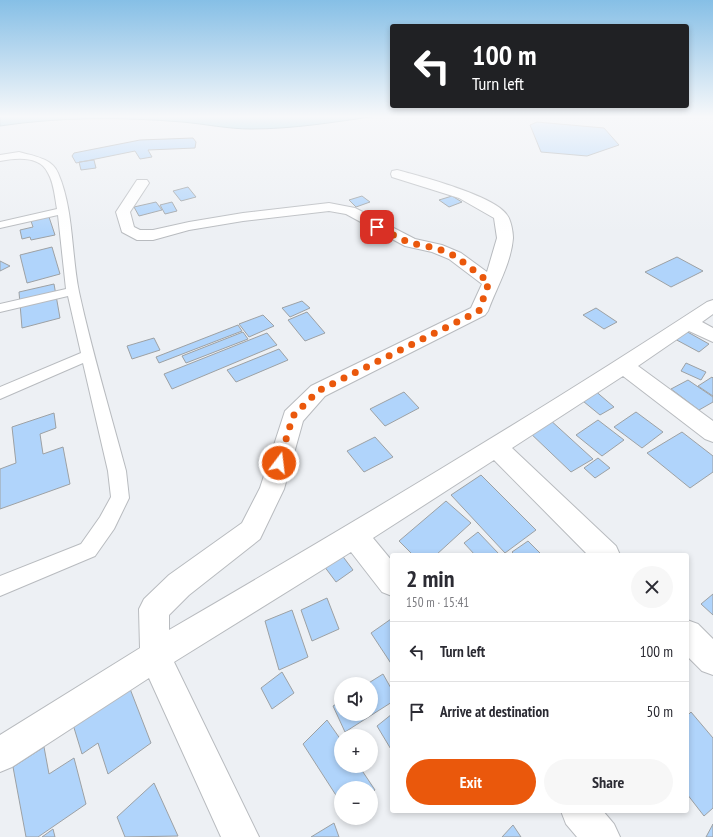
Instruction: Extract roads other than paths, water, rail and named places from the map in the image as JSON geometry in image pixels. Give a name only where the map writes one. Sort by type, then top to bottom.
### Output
[{"type":"street","points":[[240,837],[155,656],[154,609],[179,585],[251,531],[272,489],[293,416],[318,391],[479,311],[489,282],[502,258],[505,236],[501,216],[485,204],[455,191],[397,174]]},
{"type":"street","points":[[142,183],[123,212],[127,229],[137,235],[153,235],[189,226],[243,216],[329,207],[350,212],[410,243],[436,248],[455,256],[489,282]]},
{"type":"street","points":[[0,755],[155,656],[354,536],[624,366],[690,323],[713,306]]},
{"type":"street","points":[[690,323],[713,336]]},
{"type":"street","points":[[624,366],[713,433]]},
{"type":"street","points":[[495,446],[604,553]]},
{"type":"street","points":[[354,536],[390,580]]},
{"type":"street","points":[[689,637],[713,660]]},
{"type":"street","points":[[582,813],[601,837]]},
{"type":"lane","points":[[0,586],[88,550],[107,523],[120,498],[117,471],[73,290],[63,211],[53,172],[46,164],[36,159],[19,155]]},
{"type":"lane","points":[[0,158],[19,155]]},
{"type":"lane","points":[[0,225],[63,211]]},
{"type":"lane","points":[[0,308],[73,290]]},
{"type":"lane","points":[[0,394],[89,355]]}]
